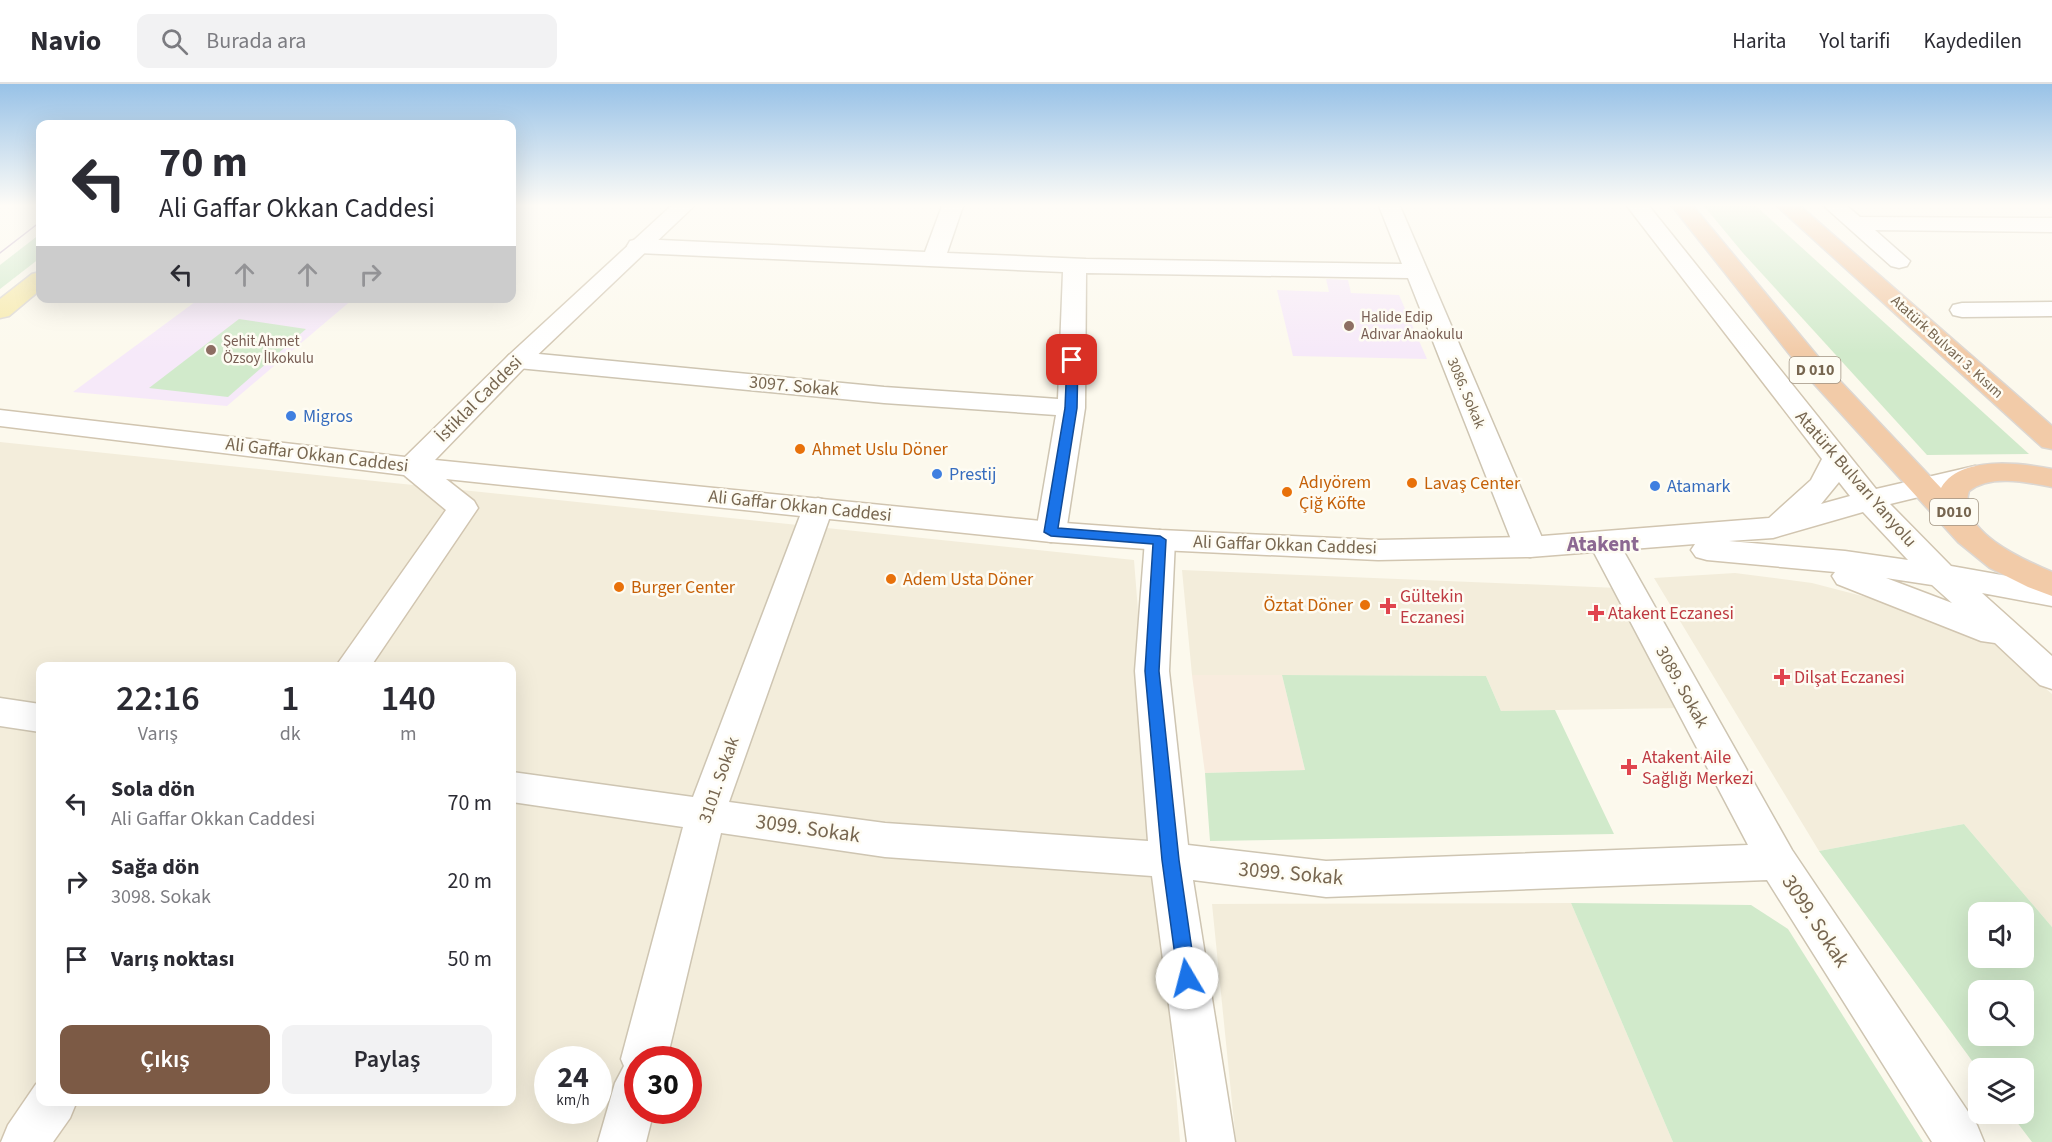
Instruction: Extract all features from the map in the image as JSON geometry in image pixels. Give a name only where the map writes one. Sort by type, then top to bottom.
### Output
[{"type":"highway","name":"D 010","points":[[1722,255],[1803,356],[1924,489],[1959,523]]},
{"type":"highway","name":"Atatürk Bulvarı 3. Kısım","points":[[1843,255],[2052,441]]},
{"type":"highway","name":"D010","points":[[2048,595],[1974,540],[1959,523],[1952,507],[1952,494],[1961,483],[1976,476],[1996,472],[2052,478]]},
{"type":"main road","points":[[0,311],[36,282]]},
{"type":"street","name":"İstiklal Caddesi","points":[[412,467],[518,360],[628,255]]},
{"type":"street","points":[[851,255],[1075,265],[1416,271]]},
{"type":"street","name":"3086. Sokak","points":[[1410,255],[1530,547]]},
{"type":"street","name":"Atatürk Bulvarı Yanyolu","points":[[1676,255],[1869,500],[1941,575],[2052,676]]},
{"type":"street","points":[[1892,255],[1899,261]]},
{"type":"street","points":[[1051,532],[1071,408],[1075,265]]},
{"type":"street","points":[[1962,310],[2052,309]]},
{"type":"street","name":"3097. Sokak","points":[[518,360],[884,395],[1071,408]]},
{"type":"street","name":"Ali Gaffar Okkan Caddesi","points":[[0,418],[412,467],[1051,532],[1160,540],[1378,550],[1604,543],[1776,542]]},
{"type":"street","points":[[1776,542],[1831,476],[1836,460]]},
{"type":"street","points":[[356,662],[463,508],[412,467]]},
{"type":"street","points":[[1776,542],[1869,500],[1976,476]]},
{"type":"street","name":"3101. Sokak","points":[[647,1046],[706,813],[818,508]]},
{"type":"street","points":[[1160,540],[1152,671],[1170,860],[1210,1142]]},
{"type":"street","points":[[1776,542],[2048,595]]},
{"type":"street","points":[[1776,542],[1854,578],[2011,640]]},
{"type":"street","name":"3089. Sokak","points":[[1604,543],[1778,862]]},
{"type":"street","points":[[0,712],[36,717]]},
{"type":"street","name":"3099. Sokak","points":[[516,788],[885,840],[1170,860],[1326,879],[1649,865],[1778,862],[1959,1142]]},
{"type":"street","points":[[25,1142],[50,1106]]},
{"type":"street","points":[[622,1142],[627,1124]]},
{"type":"shaded area","name":"Halide Edip Adıvar Anaokulu","points":[[1326,279],[1348,280],[1351,293],[1399,295],[1427,359],[1293,356],[1277,290],[1329,292]]},
{"type":"shaded area","name":"Şehit Ahmet Özsoy İlkokulu","points":[[194,303],[348,303],[227,406],[73,392]]},
{"type":"shaded area","points":[[0,442],[1134,560],[1180,1142],[0,1142]]},
{"type":"shaded area","points":[[1182,570],[1618,588],[1682,708],[1501,711],[1486,676],[1192,675]]},
{"type":"shaded area","points":[[1735,573],[1812,583],[1916,610],[1995,644],[2052,694],[2052,927],[2034,906],[2034,902],[2031,902],[1964,824],[1819,851],[1654,578]]},
{"type":"shaded area","points":[[1192,675],[1282,675],[1305,770],[1205,773]]},
{"type":"shaded area","points":[[1571,903],[1673,1142],[1236,1142],[1212,904]]},
{"type":"green space","points":[[12,255],[36,255],[36,261],[0,289],[0,265]]},
{"type":"green space","points":[[1745,255],[1810,255],[2029,454],[1927,455]]},
{"type":"green space","points":[[239,319],[306,329],[228,397],[149,388]]},
{"type":"green space","points":[[1282,675],[1486,676],[1501,711],[1555,710],[1614,834],[1210,841],[1205,773],[1305,770]]},
{"type":"green space","points":[[1964,824],[2031,902],[1968,902],[1968,968],[2034,968],[2034,906],[2052,927],[2052,1142],[2032,1142],[2018,1124],[2034,1124],[2034,1058],[1970,1058],[1819,851]]},
{"type":"green space","points":[[1571,903],[1751,905],[1788,929],[1923,1142],[1673,1142]]},
{"type":"place","name":"Halide Edip Adıvar Anaokulu","points":[[1349,326]]},
{"type":"place","name":"Şehit Ahmet Özsoy İlkokulu","points":[[211,350]]},
{"type":"place","name":"Migros","points":[[291,416]]},
{"type":"place","name":"Ahmet Uslu Döner","points":[[800,449]]},
{"type":"place","name":"Prestij","points":[[937,474]]},
{"type":"place","name":"Lavaş Center","points":[[1412,483]]},
{"type":"place","name":"Atamark","points":[[1655,486]]},
{"type":"place","name":"Adıyörem Çiğ Köfte","points":[[1287,492]]},
{"type":"place","name":"Adem Usta Döner","points":[[891,579]]},
{"type":"place","name":"Burger Center","points":[[619,587]]},
{"type":"place","name":"Öztat Döner","points":[[1365,605]]},
{"type":"place","name":"Gültekin Eczanesi","points":[[1388,606]]},
{"type":"place","name":"Atakent Eczanesi","points":[[1596,613]]},
{"type":"place","name":"Dilşat Eczanesi","points":[[1782,677]]},
{"type":"place","name":"Atakent Aile Sağlığı Merkezi","points":[[1629,767]]},
{"type":"district","name":"Atakent","points":[[1603,544]]},
{"type":"route","points":[[1072,360],[1071,408],[1051,532],[1160,540],[1152,671],[1170,860],[1187,978]]}]
